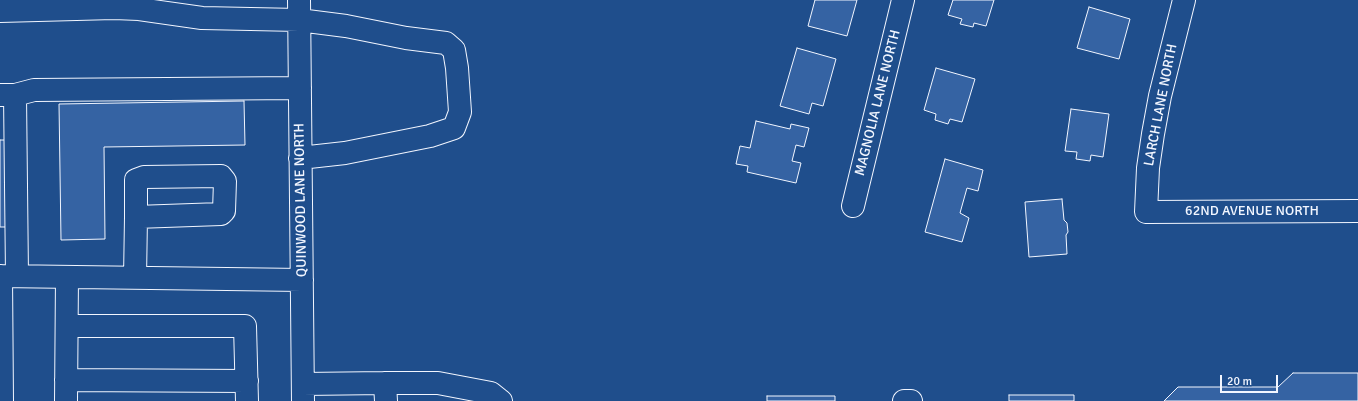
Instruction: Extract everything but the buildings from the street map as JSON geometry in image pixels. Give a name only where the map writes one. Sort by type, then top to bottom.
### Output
[{"type":"street","name":"MAGNOLIA LANE NORTH","points":[[853,206],[903,0]]},
{"type":"street","name":"LARCH LANE NORTH","points":[[1146,212],[1148,168],[1153,134],[1160,96],[1184,0]]},
{"type":"street","points":[[0,11],[121,8],[139,9],[202,18],[218,9],[299,10],[346,26],[406,38],[446,43],[454,50],[457,68],[460,112],[454,128],[430,136],[345,153],[300,158]]},
{"type":"street","name":"QUINWOOD LANE NORTH","points":[[299,10],[303,393]]},
{"type":"street","points":[[2,401],[6,276],[8,95],[34,90],[300,88]]},
{"type":"street","name":"62ND AVENUE NORTH","points":[[1146,212],[1358,211]]},
{"type":"street","points":[[135,278],[136,216]]},
{"type":"street","points":[[6,276],[302,280]]},
{"type":"street","points":[[66,326],[245,326],[247,391],[66,391],[66,326],[67,277]]},
{"type":"street","points":[[303,393],[386,392],[438,382],[491,394],[501,401]]},
{"type":"street","points":[[904,401],[911,401]]}]
